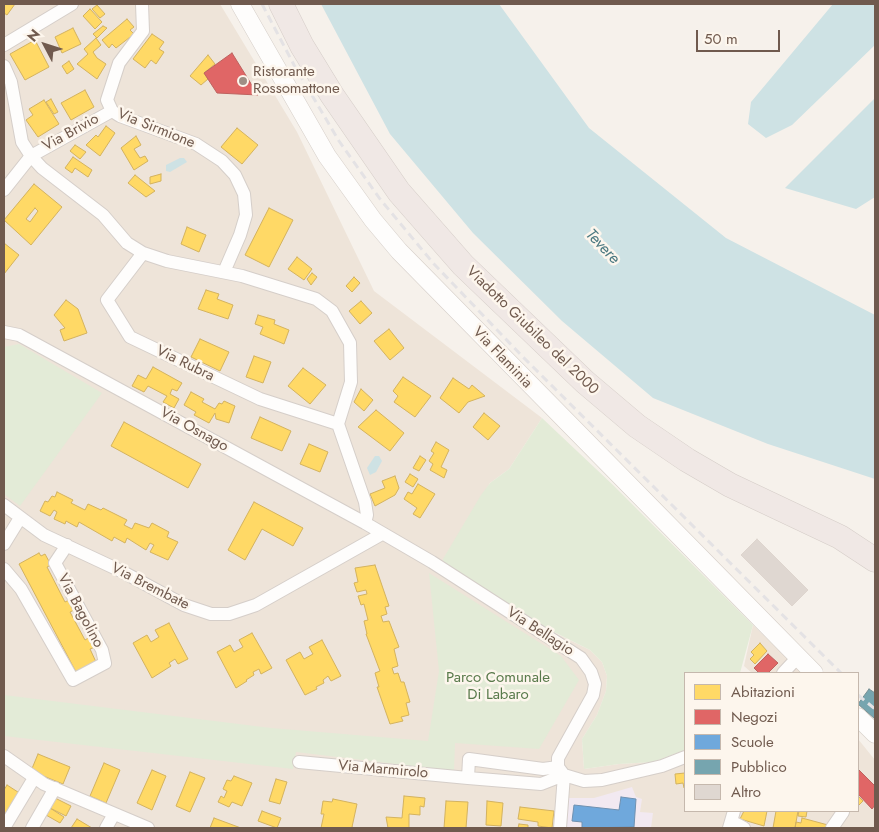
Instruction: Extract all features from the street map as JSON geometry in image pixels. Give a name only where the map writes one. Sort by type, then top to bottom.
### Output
[{"type":"highway","name":"Viadotto Giubileo del 2000","points":[[281,4],[302,46],[332,94],[399,192],[463,265],[589,386],[637,426],[687,460],[730,485],[840,537],[875,560]]},
{"type":"highway","name":"Viadotto Giubileo del 2000","points":[[298,4],[331,67],[391,156],[450,230],[540,320],[627,399],[680,437],[742,473],[837,518],[875,541]]},
{"type":"street","points":[[4,45],[72,4]]},
{"type":"street","name":"Via Sirmione","points":[[142,4],[143,31],[119,63],[107,100],[112,111],[196,144],[222,161],[235,175],[244,194],[246,215],[240,235],[224,272]]},
{"type":"street","name":"Via Flaminia","points":[[240,4],[327,156],[390,240],[536,393],[804,667]]},
{"type":"street","points":[[4,66],[11,82],[22,142],[31,156],[42,168],[102,215],[127,243],[143,253],[167,261],[224,272],[316,299],[336,316],[347,335],[352,362],[351,382],[338,424],[365,502],[367,515],[365,523]]},
{"type":"street","name":"Via Brivio","points":[[31,156],[112,111]]},
{"type":"street","points":[[4,190],[31,156]]},
{"type":"street","name":"Via Rubra","points":[[143,253],[107,300],[130,337],[260,398],[338,424]]},
{"type":"street","name":"Via Osnago","points":[[4,332],[19,335],[382,534]]},
{"type":"street","name":"Via Brembate","points":[[4,505],[44,535],[121,571],[184,605],[201,612],[220,614],[256,605],[382,534]]},
{"type":"street","points":[[4,544],[20,518]]},
{"type":"street","name":"Via Bellagio","points":[[382,534],[566,648],[588,666],[594,678],[594,689],[560,752],[560,828]]},
{"type":"street","name":"Via Bagolino","points":[[4,569],[21,589],[73,680],[105,663],[102,650],[54,563],[67,545]]},
{"type":"street","points":[[786,672],[804,667]]},
{"type":"street","points":[[859,718],[875,734]]},
{"type":"street","points":[[4,756],[34,778],[148,828]]},
{"type":"street","points":[[468,778],[469,759],[561,771],[584,781],[602,780],[662,766],[684,757]]},
{"type":"street","name":"Via Marmirolo","points":[[299,762],[541,784],[561,771]]},
{"type":"street","points":[[4,828],[34,778]]},
{"type":"street","points":[[32,828],[55,788]]},
{"type":"street","points":[[832,828],[843,812]]},
{"type":"street","points":[[106,828],[114,814]]},
{"type":"street","points":[[731,820],[744,828]]},
{"type":"shaded area","points":[[4,4],[220,4],[297,132],[374,291],[542,418],[509,469],[490,483],[443,564],[547,629],[590,650],[602,662],[607,676],[606,691],[597,715],[582,739],[584,769],[653,762],[684,750],[684,812],[859,812],[859,740],[875,760],[875,828],[4,828]]},
{"type":"shaded area","points":[[753,625],[801,672],[751,672],[744,666]]},
{"type":"shaded area","points":[[632,787],[636,797],[642,799],[640,812],[653,813],[651,828],[564,828],[567,798],[594,798]]},
{"type":"green space","points":[[19,344],[102,393],[20,506],[4,494],[4,347]]},
{"type":"green space","points":[[542,418],[613,485],[753,625],[740,672],[684,672],[684,750],[653,762],[584,769],[582,739],[597,715],[606,691],[607,676],[602,662],[590,650],[548,629],[443,564],[443,559],[481,495],[490,483],[509,469]]},
{"type":"green space","name":"Parco Comunale Di Labaro","points":[[429,573],[561,656],[579,680],[539,749],[455,743],[454,771],[296,752],[293,769],[4,736],[4,695],[271,728],[428,741],[439,671]]},
{"type":"water","name":"Tevere","points":[[321,4],[499,4],[589,128],[726,238],[875,315],[875,479],[768,444],[653,398],[562,321],[473,233],[390,134]]},
{"type":"water","points":[[833,4],[875,4],[875,45],[792,125],[766,138],[748,124],[751,102]]},
{"type":"water","points":[[875,98],[875,197],[856,209],[785,188]]},
{"type":"water","points":[[184,158],[187,162],[170,172],[166,171],[166,165]]},
{"type":"water","points":[[375,456],[379,456],[382,461],[376,472],[370,475],[367,468]]},
{"type":"building: Abitazioni","points":[[4,4],[15,4],[7,15],[4,13]]},
{"type":"building: Abitazioni","points":[[97,5],[105,14],[100,18],[92,9]]},
{"type":"building: Abitazioni","points":[[90,9],[102,22],[95,29],[83,16]]},
{"type":"building: Abitazioni","points":[[127,19],[134,27],[130,30],[134,34],[116,48],[112,44],[109,48],[102,40]]},
{"type":"building: Abitazioni","points":[[103,26],[107,28],[97,38],[93,34]]},
{"type":"building: Abitazioni","points":[[73,28],[81,44],[62,53],[55,37]]},
{"type":"building: Abitazioni","points":[[152,34],[164,42],[159,49],[164,52],[156,64],[151,60],[145,68],[133,59]]},
{"type":"building: Abitazioni","points":[[96,38],[101,45],[93,52],[97,58],[106,64],[97,79],[77,64],[88,54],[84,49]]},
{"type":"building: Abitazioni","points":[[35,40],[49,67],[25,80],[10,54]]},
{"type":"building: Abitazioni","points":[[208,55],[215,64],[204,73],[208,79],[201,85],[190,76]]},
{"type":"building: Abitazioni","points":[[69,61],[74,69],[67,74],[62,66]]},
{"type":"building: Abitazioni","points":[[85,90],[94,107],[71,120],[61,103]]},
{"type":"building: Abitazioni","points":[[51,99],[58,112],[54,114],[46,102]]},
{"type":"building: Abitazioni","points":[[44,100],[59,124],[38,137],[26,120],[33,115],[29,109]]},
{"type":"building: Abitazioni","points":[[106,126],[115,133],[100,156],[86,145],[96,135],[98,137]]},
{"type":"building: Abitazioni","points":[[237,128],[258,145],[242,164],[221,147]]},
{"type":"building: Abitazioni","points":[[136,136],[141,145],[134,149],[140,158],[145,156],[148,161],[134,170],[121,148]]},
{"type":"building: Abitazioni","points":[[75,145],[86,152],[80,159],[70,151]]},
{"type":"building: Abitazioni","points":[[73,157],[92,170],[88,177],[75,168],[72,173],[65,168]]},
{"type":"building: Abitazioni","points":[[161,174],[161,181],[150,184],[150,177]]},
{"type":"building: Abitazioni","points":[[135,175],[155,191],[146,197],[128,183]]},
{"type":"building: Abitazioni","points":[[34,184],[62,207],[31,245],[4,220]],"holes":[[[35,208],[38,211],[30,222],[26,219]]]},
{"type":"building: Abitazioni","points":[[269,208],[293,220],[269,267],[245,255]]},
{"type":"building: Abitazioni","points":[[187,227],[206,235],[199,252],[181,244]]},
{"type":"building: Abitazioni","points":[[4,243],[19,255],[4,274]]},
{"type":"building: Abitazioni","points":[[297,257],[312,269],[304,280],[288,269]]},
{"type":"building: Abitazioni","points":[[312,273],[317,277],[311,285],[307,279]]},
{"type":"building: Abitazioni","points":[[354,277],[360,283],[352,292],[346,286]]},
{"type":"building: Abitazioni","points":[[206,290],[219,294],[217,299],[233,305],[228,319],[198,309]]},
{"type":"building: Abitazioni","points":[[66,300],[78,309],[87,333],[64,341],[60,330],[65,328],[54,315]]},
{"type":"building: Abitazioni","points":[[361,301],[372,313],[360,324],[349,311]]},
{"type":"building: Abitazioni","points":[[258,315],[275,320],[274,324],[289,330],[284,344],[260,334],[263,327],[255,324]]},
{"type":"building: Abitazioni","points":[[389,329],[404,348],[390,360],[374,341]]},
{"type":"building: Abitazioni","points":[[200,339],[229,352],[220,371],[191,357]]},
{"type":"building: Abitazioni","points":[[254,356],[271,362],[263,383],[246,377]]},
{"type":"building: Abitazioni","points":[[153,367],[182,383],[177,391],[172,389],[170,394],[179,399],[174,408],[163,402],[167,396],[148,386],[144,392],[132,386],[138,375],[146,379]]},
{"type":"building: Abitazioni","points":[[303,368],[326,385],[310,404],[288,386]]},
{"type":"building: Abitazioni","points":[[403,377],[431,396],[415,417],[394,402],[398,396],[393,391]]},
{"type":"building: Abitazioni","points":[[453,378],[469,389],[472,385],[485,396],[468,402],[459,413],[440,398]]},
{"type":"building: Abitazioni","points":[[361,389],[373,400],[364,411],[354,402]]},
{"type":"building: Abitazioni","points":[[191,392],[204,399],[202,402],[215,409],[219,403],[222,404],[224,401],[235,406],[229,423],[216,419],[215,413],[209,423],[194,415],[196,412],[184,405]]},
{"type":"building: Abitazioni","points":[[376,410],[404,433],[390,451],[358,427]]},
{"type":"building: Abitazioni","points":[[484,413],[500,426],[488,440],[473,427]]},
{"type":"building: Abitazioni","points":[[260,417],[291,431],[282,451],[251,438]]},
{"type":"building: Abitazioni","points":[[124,422],[201,464],[188,488],[111,446]]},
{"type":"building: Abitazioni","points":[[436,442],[449,450],[441,467],[447,470],[444,478],[430,470],[433,464],[429,461],[434,453],[431,451]]},
{"type":"building: Abitazioni","points":[[309,444],[328,452],[320,472],[300,464]]},
{"type":"building: Abitazioni","points":[[420,456],[426,460],[419,471],[413,468]]},
{"type":"building: Abitazioni","points":[[410,474],[418,479],[413,487],[405,482]]},
{"type":"building: Abitazioni","points":[[395,476],[399,488],[395,495],[375,506],[370,494],[385,488],[382,481]]},
{"type":"building: Abitazioni","points":[[418,484],[435,494],[420,518],[413,514],[417,508],[404,499],[408,492],[412,494]]},
{"type":"building: Abitazioni","points":[[57,492],[73,500],[71,503],[85,510],[88,504],[101,510],[103,508],[127,520],[124,525],[132,529],[135,523],[149,528],[152,523],[169,532],[167,537],[178,542],[168,560],[150,552],[154,545],[150,543],[146,550],[127,538],[125,543],[114,537],[112,541],[79,522],[77,527],[66,521],[65,524],[54,519],[57,512],[54,510],[50,516],[40,511],[45,501],[48,502],[52,496],[55,497]]},
{"type":"building: Abitazioni","points":[[254,502],[303,528],[293,546],[262,529],[245,560],[228,550]]},
{"type":"building: Abitazioni","points":[[39,553],[41,556],[45,554],[51,565],[47,567],[65,602],[69,600],[74,610],[70,612],[85,640],[90,637],[95,647],[90,649],[96,662],[76,672],[19,564]]},
{"type":"building: Abitazioni","points":[[375,565],[389,606],[385,607],[387,614],[381,616],[383,622],[389,621],[399,647],[394,649],[398,666],[392,668],[394,674],[398,673],[401,682],[404,682],[410,702],[406,703],[409,715],[401,717],[403,721],[390,724],[377,687],[379,687],[375,673],[380,671],[366,634],[364,621],[368,620],[364,604],[361,605],[358,596],[367,594],[366,590],[357,592],[354,583],[358,582],[355,568]]},
{"type":"building: Abitazioni","points":[[169,623],[188,659],[178,664],[175,659],[169,663],[171,666],[152,678],[133,643],[147,635],[151,642],[159,637],[155,630]]},
{"type":"building: Abitazioni","points":[[252,633],[272,668],[261,674],[259,669],[253,672],[254,675],[236,688],[217,652],[230,645],[234,652],[243,647],[239,640]]},
{"type":"building: Abitazioni","points":[[322,640],[341,676],[331,681],[328,676],[323,680],[324,683],[316,687],[317,689],[305,695],[286,660],[300,652],[304,659],[313,654],[309,647]]},
{"type":"building: Abitazioni","points":[[760,643],[767,651],[755,664],[750,659],[754,655],[751,652]]},
{"type":"building: Abitazioni","points":[[38,754],[70,767],[63,784],[31,771]]},
{"type":"building: Abitazioni","points":[[104,763],[120,770],[106,803],[90,796]]},
{"type":"building: Abitazioni","points":[[152,770],[166,776],[152,810],[137,803]]},
{"type":"building: Abitazioni","points":[[190,772],[205,778],[190,812],[176,806]]},
{"type":"building: Abitazioni","points":[[684,773],[684,788],[683,783],[676,784],[675,774]]},
{"type":"building: Abitazioni","points":[[234,776],[252,783],[242,806],[232,802],[229,807],[218,802],[221,796],[224,798],[227,791],[223,789],[227,780],[231,781]]},
{"type":"building: Abitazioni","points":[[276,779],[287,782],[280,804],[269,801]]},
{"type":"building: Abitazioni","points":[[7,785],[21,794],[4,821],[4,790]]},
{"type":"building: Abitazioni","points":[[404,796],[425,798],[424,807],[420,806],[420,815],[409,814],[409,828],[388,828],[386,817],[402,818]]},
{"type":"building: Abitazioni","points":[[859,797],[863,801],[859,805]]},
{"type":"building: Abitazioni","points":[[55,798],[71,806],[66,816],[50,808]]},
{"type":"building: Abitazioni","points":[[333,799],[357,804],[352,827],[355,828],[321,828],[324,814],[321,814],[323,801],[332,802]]},
{"type":"building: Abitazioni","points":[[446,801],[468,802],[466,828],[444,828]]},
{"type":"building: Abitazioni","points":[[487,801],[503,803],[501,826],[486,825]]},
{"type":"building: Abitazioni","points":[[520,807],[554,811],[552,828],[538,826],[538,822],[518,819]]},
{"type":"building: Abitazioni","points":[[50,808],[64,817],[60,823],[46,815]]},
{"type":"building: Abitazioni","points":[[262,811],[281,818],[277,828],[258,821]]},
{"type":"building: Abitazioni","points":[[744,812],[767,812],[764,826],[740,819]]},
{"type":"building: Abitazioni","points":[[776,812],[798,812],[795,828],[773,828]]},
{"type":"building: Abitazioni","points":[[799,812],[807,812],[806,817],[798,816]]},
{"type":"building: Abitazioni","points":[[214,818],[241,828],[210,828]]},
{"type":"building: Abitazioni","points":[[802,818],[828,825],[827,828],[795,828],[796,822],[801,823]]},
{"type":"building: Abitazioni","points":[[77,819],[92,828],[71,828]]},
{"type":"building: Abitazioni","points":[[519,824],[528,825],[528,828],[518,828]]},
{"type":"building: Negozi","points":[[232,53],[258,95],[217,93],[204,73]]},
{"type":"building: Negozi","points":[[768,654],[778,663],[769,672],[758,672],[754,668]]},
{"type":"building: Negozi","points":[[859,770],[875,786],[875,805],[872,809],[859,795]]},
{"type":"building: Scuole","points":[[621,797],[636,799],[634,827],[582,828],[582,822],[572,821],[574,805],[619,810]]},
{"type":"building: Pubblico","points":[[869,689],[875,693],[875,719],[859,705]]},
{"type":"building: Altro","points":[[757,539],[808,590],[792,606],[741,555]]},
{"type":"railway","points":[[262,4],[294,65],[339,141],[380,199],[434,264],[523,357],[840,672]]},
{"type":"railway","points":[[859,696],[875,709]]},
{"type":"place","name":"Ristorante Rossomattone","points":[[243,81]]}]
